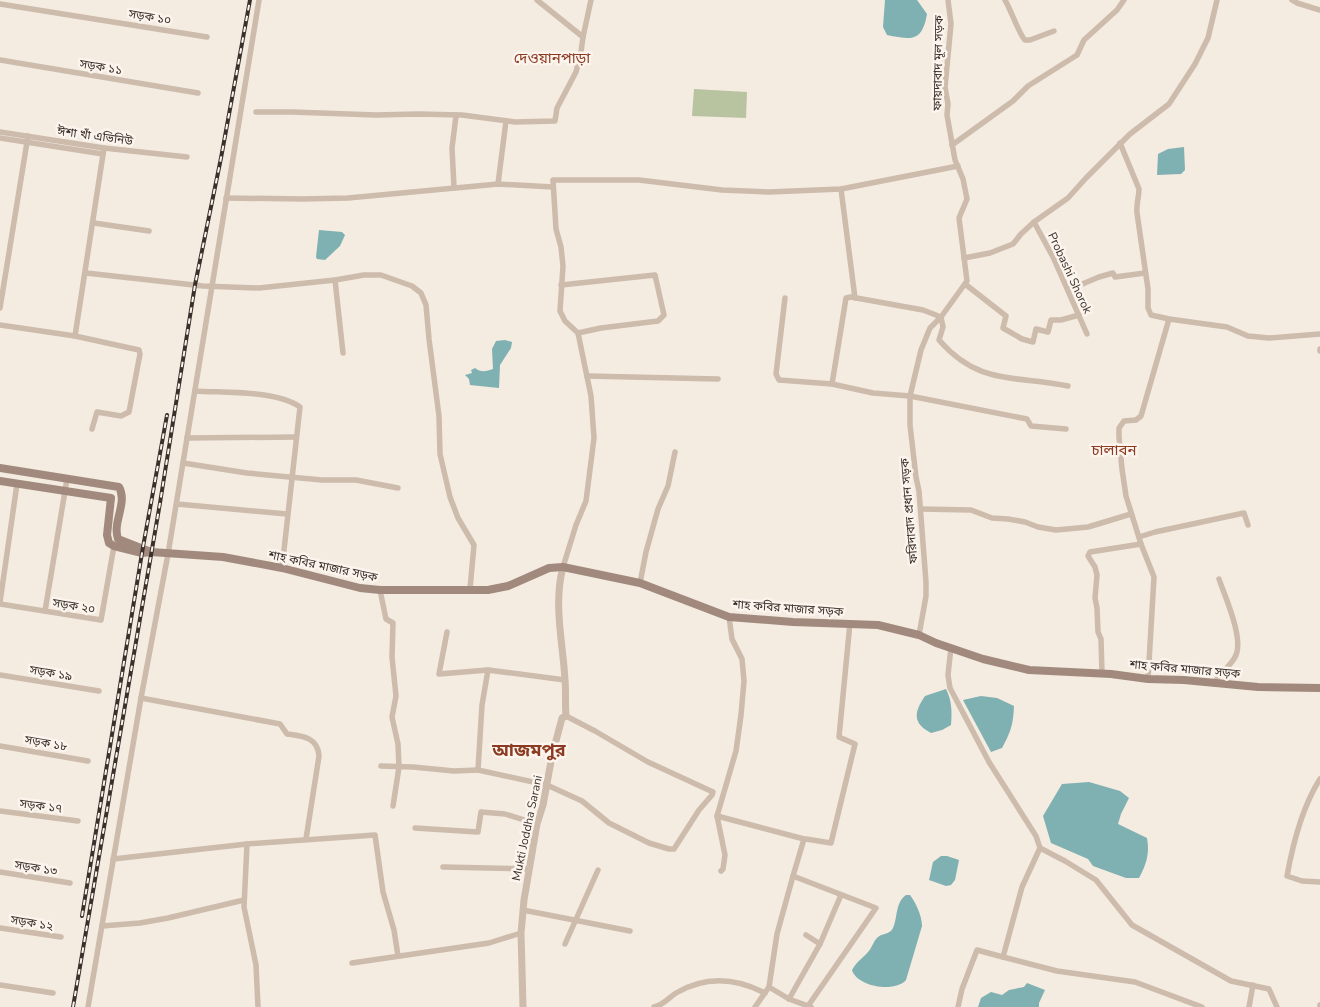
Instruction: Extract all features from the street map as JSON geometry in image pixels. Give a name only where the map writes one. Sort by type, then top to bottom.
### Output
[{"type":"main road","points":[[0,468],[67,479]]},
{"type":"main road","name":"শাহ কবির মাজার সড়ক","points":[[67,479],[119,486],[122,494],[116,536],[122,542],[143,547],[152,552],[222,557],[282,568],[360,588],[380,590],[488,590],[508,586],[549,568],[563,567],[640,583],[729,616],[793,622],[878,625],[919,635],[936,643],[997,663],[1029,670],[1102,673],[1214,684],[1320,688]]},
{"type":"main road","points":[[0,481],[111,498],[107,537],[109,542],[114,546],[142,554],[152,552]]},
{"type":"street","points":[[88,1007],[141,698],[168,554],[259,0]]},
{"type":"street","points":[[537,0],[583,37]]},
{"type":"street","points":[[256,112],[462,115],[506,120],[555,121],[556,108],[576,72],[582,52],[583,37],[592,0]]},
{"type":"street","name":"ফায়দাবাদ মূল সড়ক","points":[[948,0],[951,24],[945,87],[952,145],[967,199],[958,218],[967,281],[965,284]]},
{"type":"street","points":[[1005,0],[1025,40],[1054,31]]},
{"type":"street","points":[[952,145],[1013,101],[1028,86],[1077,55],[1084,40],[1117,10],[1124,0]]},
{"type":"street","points":[[964,258],[990,253],[1013,244],[1034,222],[1068,198],[1120,143],[1169,104],[1186,79],[1208,38],[1217,0]]},
{"type":"street","points":[[1292,0],[1320,10]]},
{"type":"street","name":"সড়ক ১০","points":[[0,4],[207,37]]},
{"type":"street","name":"সড়ক ১১","points":[[0,60],[198,93]]},
{"type":"street","points":[[454,187],[452,148],[456,116]]},
{"type":"street","points":[[498,184],[506,120]]},
{"type":"street","name":"ঈশা খাঁ এভিনিউ","points":[[0,132],[104,151],[187,157]]},
{"type":"street","points":[[0,306],[28,136]]},
{"type":"street","points":[[0,138],[104,151],[75,336]]},
{"type":"street","points":[[1120,143],[1139,189],[1136,205],[1149,312],[1151,315],[1169,320],[1227,327],[1248,336],[1269,338],[1320,334]]},
{"type":"street","points":[[563,567],[576,525],[586,501],[594,438],[593,413],[578,333],[562,317],[560,311],[563,266],[561,247],[556,229],[553,180],[639,180],[722,190],[769,192],[841,189],[958,166]]},
{"type":"street","points":[[226,198],[348,198],[498,184],[553,187]]},
{"type":"street","points":[[841,189],[855,298]]},
{"type":"street","name":"Probashi Shorok","points":[[1034,222],[1053,257],[1087,334]]},
{"type":"street","points":[[94,223],[149,231]]},
{"type":"street","points":[[86,273],[195,285],[259,288],[364,275],[381,276],[412,286],[421,293],[426,305],[440,416],[440,454],[450,498],[458,518],[474,545],[470,590]]},
{"type":"street","points":[[1068,290],[1113,273],[1115,277],[1145,273]]},
{"type":"street","points":[[561,285],[655,275],[664,315],[662,318],[658,321],[600,328],[578,333]]},
{"type":"street","points":[[335,280],[343,353]]},
{"type":"street","points":[[1068,386],[992,376],[965,364],[938,340],[943,327],[941,317],[965,284],[1006,316],[1003,328],[1022,339],[1033,342],[1036,329],[1048,332],[1051,320],[1061,320],[1079,315]]},
{"type":"street","points":[[785,298],[776,378],[779,380],[832,384],[873,393],[910,396],[1027,419],[1031,426],[1066,429]]},
{"type":"street","points":[[832,384],[843,306],[846,298],[923,310],[941,317]]},
{"type":"street","name":"ফরিদাবাদ প্রধান সড়ক","points":[[919,635],[926,596],[926,582],[921,509],[910,425],[910,396],[921,350],[930,328],[941,317]]},
{"type":"street","points":[[1148,679],[1154,577],[1131,514],[1122,469],[1120,428],[1124,421],[1136,420],[1141,416],[1169,320]]},
{"type":"street","points":[[0,325],[75,336],[139,350],[140,354],[129,412],[121,416],[97,412],[92,429]]},
{"type":"street","points":[[587,376],[718,379]]},
{"type":"street","points":[[195,391],[268,395],[291,401],[300,407],[282,568]]},
{"type":"street","points":[[187,438],[296,437]]},
{"type":"street","points":[[640,583],[646,552],[658,509],[668,486],[675,452]]},
{"type":"street","points":[[182,463],[291,477],[322,480],[356,480],[398,488]]},
{"type":"street","points":[[45,611],[67,479]]},
{"type":"street","points":[[0,603],[17,484]]},
{"type":"street","points":[[176,504],[287,514]]},
{"type":"street","points":[[921,509],[971,510],[992,518],[1025,522],[1038,527],[1056,530],[1088,527],[1131,514]]},
{"type":"street","points":[[1102,673],[1101,639],[1098,632],[1095,598],[1097,575],[1095,567],[1088,556],[1090,552],[1140,541],[1155,532],[1244,513],[1248,526]]},
{"type":"street","name":"সড়ক ২০","points":[[0,603],[102,620],[114,546]]},
{"type":"street","name":"Mukti Joddha Sarani","points":[[523,1007],[521,933],[529,869],[552,756],[562,718],[566,716],[565,680],[558,607],[559,583],[563,567]]},
{"type":"street","points":[[1214,684],[1217,677],[1237,655],[1238,644],[1238,633],[1219,579]]},
{"type":"street","points":[[380,590],[386,618],[393,623],[392,657],[396,696],[392,717],[398,744],[399,767],[393,806]]},
{"type":"street","points":[[721,871],[725,855],[718,816],[736,751],[742,715],[744,681],[742,660],[732,639],[729,616]]},
{"type":"street","points":[[806,839],[831,843],[855,744],[839,737],[850,623]]},
{"type":"street","points":[[447,632],[439,674],[488,670],[565,680]]},
{"type":"street","points":[[951,647],[948,675],[950,688],[989,762],[1036,836],[1040,848],[1022,887],[1003,957]]},
{"type":"street","points":[[478,770],[482,705],[488,670]]},
{"type":"street","name":"সড়ক ১৯","points":[[0,675],[99,691]]},
{"type":"street","points":[[141,698],[280,724],[287,734],[306,737],[314,741],[319,756],[306,839]]},
{"type":"street","points":[[381,766],[454,771],[478,770],[547,785],[582,801],[608,823],[649,844],[674,849],[699,810],[713,793],[648,762],[596,731],[566,716]]},
{"type":"street","name":"সড়ক ১৮","points":[[0,746],[88,761]]},
{"type":"street","points":[[1320,779],[1304,808],[1291,852],[1287,876],[1302,881],[1320,882]]},
{"type":"street","name":"সড়ক ১৭","points":[[0,811],[78,821]]},
{"type":"street","points":[[415,828],[478,832],[481,812],[505,814],[537,824]]},
{"type":"street","points":[[718,816],[804,839],[775,942],[767,990],[755,1007]]},
{"type":"street","points":[[113,859],[247,844],[376,835],[383,892],[394,930],[398,956]]},
{"type":"street","points":[[247,844],[244,907],[256,965],[258,1007]]},
{"type":"street","points":[[1040,848],[1065,860],[1096,880],[1132,925],[1231,981],[1269,989],[1277,1007]]},
{"type":"street","points":[[442,867],[529,869]]},
{"type":"street","points":[[565,944],[598,870]]},
{"type":"street","name":"সড়ক ১৩","points":[[0,872],[70,883]]},
{"type":"street","points":[[654,1007],[665,1003],[675,994],[699,983],[714,980],[767,990],[810,1006],[876,908],[793,876]]},
{"type":"street","points":[[790,999],[820,944],[841,895]]},
{"type":"street","points":[[102,926],[140,923],[168,918],[244,900]]},
{"type":"street","points":[[523,910],[630,931]]},
{"type":"street","name":"সড়ক ১২","points":[[0,928],[61,938]]},
{"type":"street","points":[[352,962],[489,943],[521,933]]},
{"type":"street","points":[[806,934],[820,944]]},
{"type":"street","points":[[958,1007],[962,989],[977,950],[1057,971],[1135,982],[1202,1007]]},
{"type":"street","points":[[0,985],[53,993]]},
{"type":"street","points":[[1249,1007],[1253,985]]},
{"type":"green space","points":[[694,89],[747,92],[746,118],[692,116]]},
{"type":"water","points":[[885,0],[917,0],[927,14],[919,34],[909,38],[887,35],[883,27]]},
{"type":"water","points":[[1184,147],[1185,170],[1181,174],[1157,175],[1158,154],[1168,149]]},
{"type":"water","points":[[319,230],[342,232],[345,235],[340,246],[325,260],[317,259],[316,257]]},
{"type":"water","points":[[505,340],[512,342],[511,348],[500,365],[499,388],[470,385],[469,379],[465,375],[472,373],[471,370],[475,368],[482,371],[493,369],[492,349],[496,341]]},
{"type":"water","points":[[946,689],[951,707],[951,725],[931,733],[918,721],[917,712],[925,696]]},
{"type":"water","points":[[981,696],[997,698],[1014,706],[1011,728],[1002,748],[991,752],[963,700]]},
{"type":"water","points":[[1089,782],[1120,791],[1129,798],[1118,824],[1147,838],[1147,859],[1139,878],[1126,878],[1093,866],[1088,859],[1051,843],[1043,816],[1062,784]]},
{"type":"water","points":[[941,856],[959,860],[955,880],[951,885],[946,886],[929,880],[933,862]]},
{"type":"water","points":[[906,895],[910,895],[916,906],[922,926],[906,980],[901,984],[885,987],[861,981],[852,970],[877,938],[892,930],[900,902]]},
{"type":"water","points":[[1027,983],[1045,990],[1039,1007],[978,1007],[981,998],[991,992],[1002,995],[1009,990],[1024,987]]},
{"type":"railway","points":[[73,1007],[160,503],[195,285],[250,0]]},
{"type":"railway","points":[[82,916],[143,547],[167,415]]},
{"type":"district","name":"দেওয়ানপাড়া","points":[[552,58]]},
{"type":"district","name":"চালাবন","points":[[1114,450]]},
{"type":"district","name":"আজমপুর","points":[[529,750]]}]
